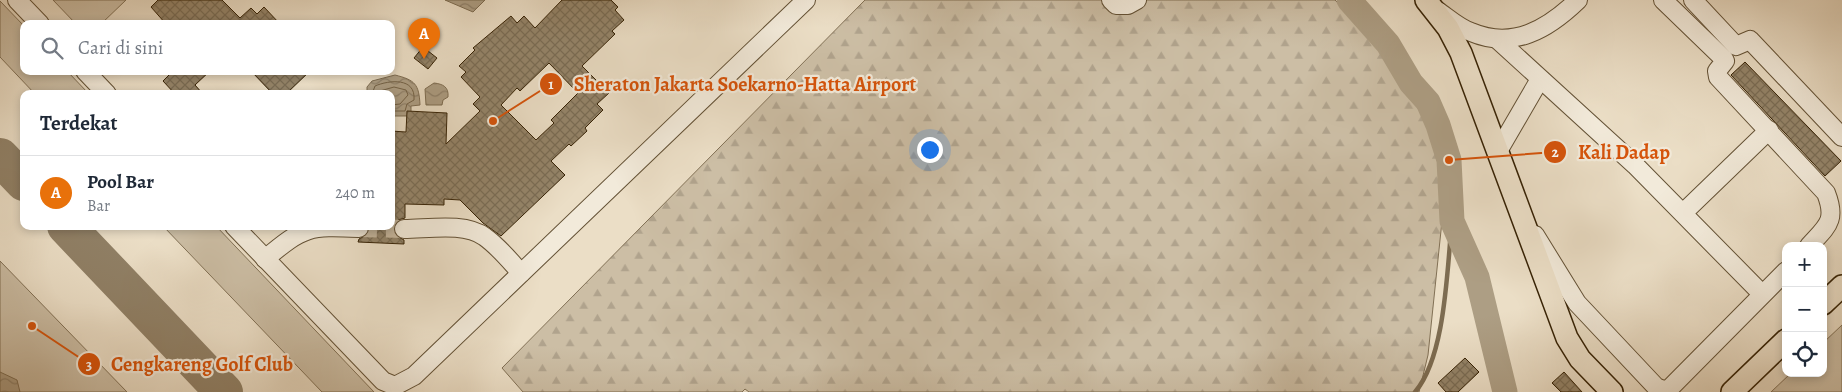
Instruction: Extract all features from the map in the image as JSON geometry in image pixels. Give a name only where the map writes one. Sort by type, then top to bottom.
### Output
[{"type":"main road","points":[[1429,4],[1448,28],[1457,44],[1516,205],[1572,348],[1612,392]]},
{"type":"main road","points":[[1827,300],[1842,286]]},
{"type":"main road","points":[[1732,392],[1782,344]]},
{"type":"street","points":[[17,0],[36,20]]},
{"type":"street","points":[[238,230],[382,381],[396,389],[414,376],[806,0]]},
{"type":"street","points":[[1111,0],[1116,5],[1128,5],[1138,0]]},
{"type":"street","points":[[1429,4],[1470,32],[1497,39],[1513,39],[1545,28],[1560,18],[1578,0]]},
{"type":"street","points":[[1663,0],[1724,59],[1725,61],[1716,74],[1826,193],[1831,206],[1829,224],[1813,242]]},
{"type":"street","points":[[1693,0],[1736,46],[1750,40],[1842,137]]},
{"type":"street","points":[[1497,39],[1635,165],[1762,294]]},
{"type":"street","points":[[89,75],[103,90]]},
{"type":"street","points":[[1497,152],[1540,79]]},
{"type":"street","points":[[1683,213],[1769,130]]},
{"type":"street","points":[[1516,205],[1578,303],[1656,387],[1662,390],[1669,389],[1782,275]]},
{"type":"street","points":[[404,229],[463,229],[474,232],[484,236],[521,273]]},
{"type":"street","points":[[265,259],[296,234],[309,230]]},
{"type":"green space","points":[[53,0],[126,0],[105,20],[72,20]]},
{"type":"green space","points":[[865,0],[1335,0],[1381,48],[1432,131],[1438,164],[1442,221],[1428,355],[1419,392],[749,392],[745,389],[742,392],[523,392],[502,368]]},
{"type":"green space","points":[[0,1],[20,22],[20,75],[71,75],[85,90],[31,90],[0,57]]},
{"type":"green space","points":[[167,230],[220,230],[374,392],[322,392]]},
{"type":"green space","points":[[0,261],[127,392],[0,392]]},
{"type":"green space","points":[[1842,325],[1842,392],[1771,392],[1787,377],[1827,377],[1827,339]]},
{"type":"water","points":[[445,0],[485,0],[473,12]]},
{"type":"water","points":[[395,75],[411,81],[417,88],[420,105],[411,106],[411,116],[395,116],[395,90],[367,90],[372,81]]},
{"type":"water","points":[[434,83],[443,85],[446,88],[448,97],[443,100],[442,105],[426,105],[425,89]]},
{"type":"water","points":[[0,372],[17,380],[20,392],[0,392]]},
{"type":"building","points":[[158,0],[222,0],[240,18],[251,8],[257,14],[264,7],[276,20],[162,20],[151,7]]},
{"type":"building","points":[[562,0],[611,0],[618,7],[615,10],[624,20],[612,31],[615,34],[582,66],[609,93],[597,104],[603,110],[585,128],[587,131],[571,146],[569,144],[551,161],[565,175],[501,236],[483,223],[460,200],[444,199],[444,205],[405,204],[405,218],[398,220],[395,225],[395,131],[406,132],[407,111],[447,113],[446,144],[480,111],[473,104],[480,97],[461,77],[466,72],[459,66],[475,50],[473,48],[511,16],[517,23],[524,16],[535,28]],"holes":[[[549,63],[578,93],[551,120],[554,123],[536,140],[501,105],[517,88],[520,91]]]},
{"type":"building","points":[[423,47],[437,58],[428,69],[414,58]]},
{"type":"building","points":[[1745,62],[1841,161],[1825,176],[1731,75]]},
{"type":"building","points":[[169,75],[206,75],[195,85],[199,90],[171,90],[163,81]]},
{"type":"building","points":[[255,75],[306,75],[290,90],[269,90]]},
{"type":"building","points":[[368,230],[393,230],[395,235],[404,240],[404,244],[358,242],[359,239],[368,234]]},
{"type":"building","points":[[1465,358],[1479,372],[1458,392],[1446,392],[1438,383]]},
{"type":"building","points":[[1564,372],[1582,392],[1561,392],[1552,383]]},
{"type":"waterway","points":[[1349,0],[1388,44],[1411,83],[1428,102],[1438,125],[1449,160],[1452,221],[1477,277],[1505,392]]},
{"type":"waterway","points":[[1415,392],[1425,376],[1433,357],[1439,334],[1452,221]]},
{"type":"taxiway","points":[[0,157],[20,178]]},
{"type":"taxiway","points":[[70,230],[224,392]]},
{"type":"tunnel","points":[[395,229],[404,229]]},
{"type":"place","name":"Pool Bar","points":[[424,59]]},
{"type":"place","name":"Sheraton Jakarta Soekarno-Hatta Airport","points":[[493,121]]},
{"type":"place","name":"Kali Dadap","points":[[1449,160]]},
{"type":"place","name":"Cengkareng Golf Club","points":[[32,326]]}]
